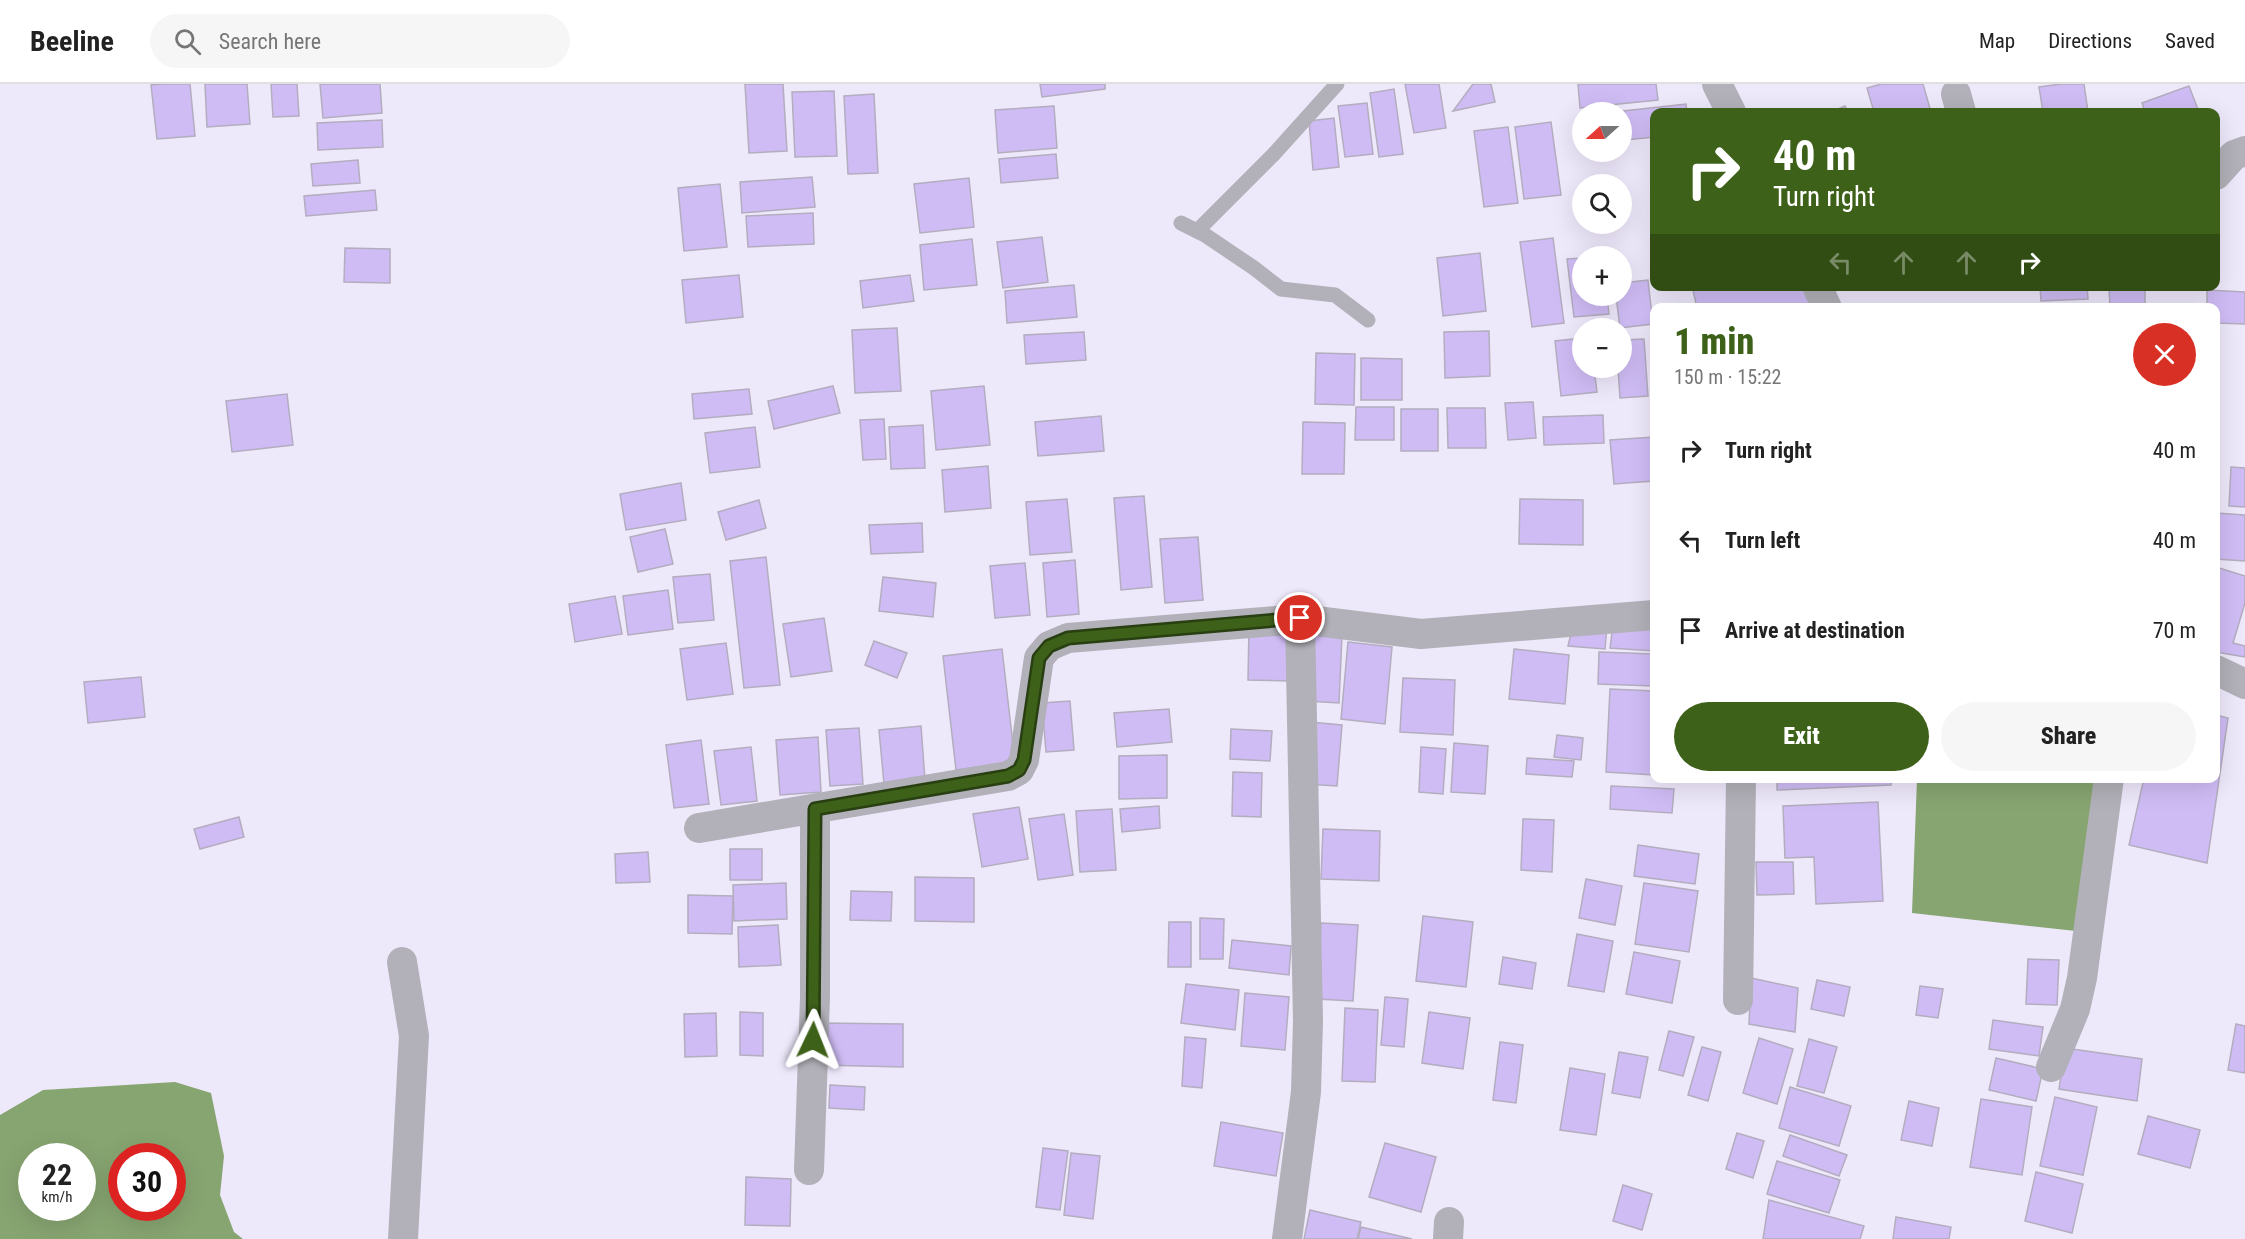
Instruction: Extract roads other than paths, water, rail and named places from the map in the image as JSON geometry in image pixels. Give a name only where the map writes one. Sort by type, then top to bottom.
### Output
[{"type":"street","points":[[1717,84],[1729,108]]},
{"type":"street","points":[[2220,171],[2234,155],[2245,151]]},
{"type":"street","points":[[699,828],[1008,776],[1019,770],[1024,760],[1039,658],[1049,646],[1068,638],[1300,618],[1421,634],[1650,615]]},
{"type":"street","points":[[1287,1239],[1306,1092],[1308,1021],[1300,618]]},
{"type":"street","points":[[2220,672],[2245,684]]},
{"type":"street","points":[[1738,1000],[1741,783]]},
{"type":"street","points":[[2050,1067],[2075,1009],[2082,978],[2108,783]]},
{"type":"street","points":[[809,1170],[815,997],[815,809]]},
{"type":"street","points":[[402,962],[414,1036],[403,1239]]},
{"type":"lane","points":[[1197,231],[1273,155],[1337,84]]},
{"type":"lane","points":[[1180,223],[1197,231],[1254,268],[1281,289],[1335,295],[1368,320]]}]
